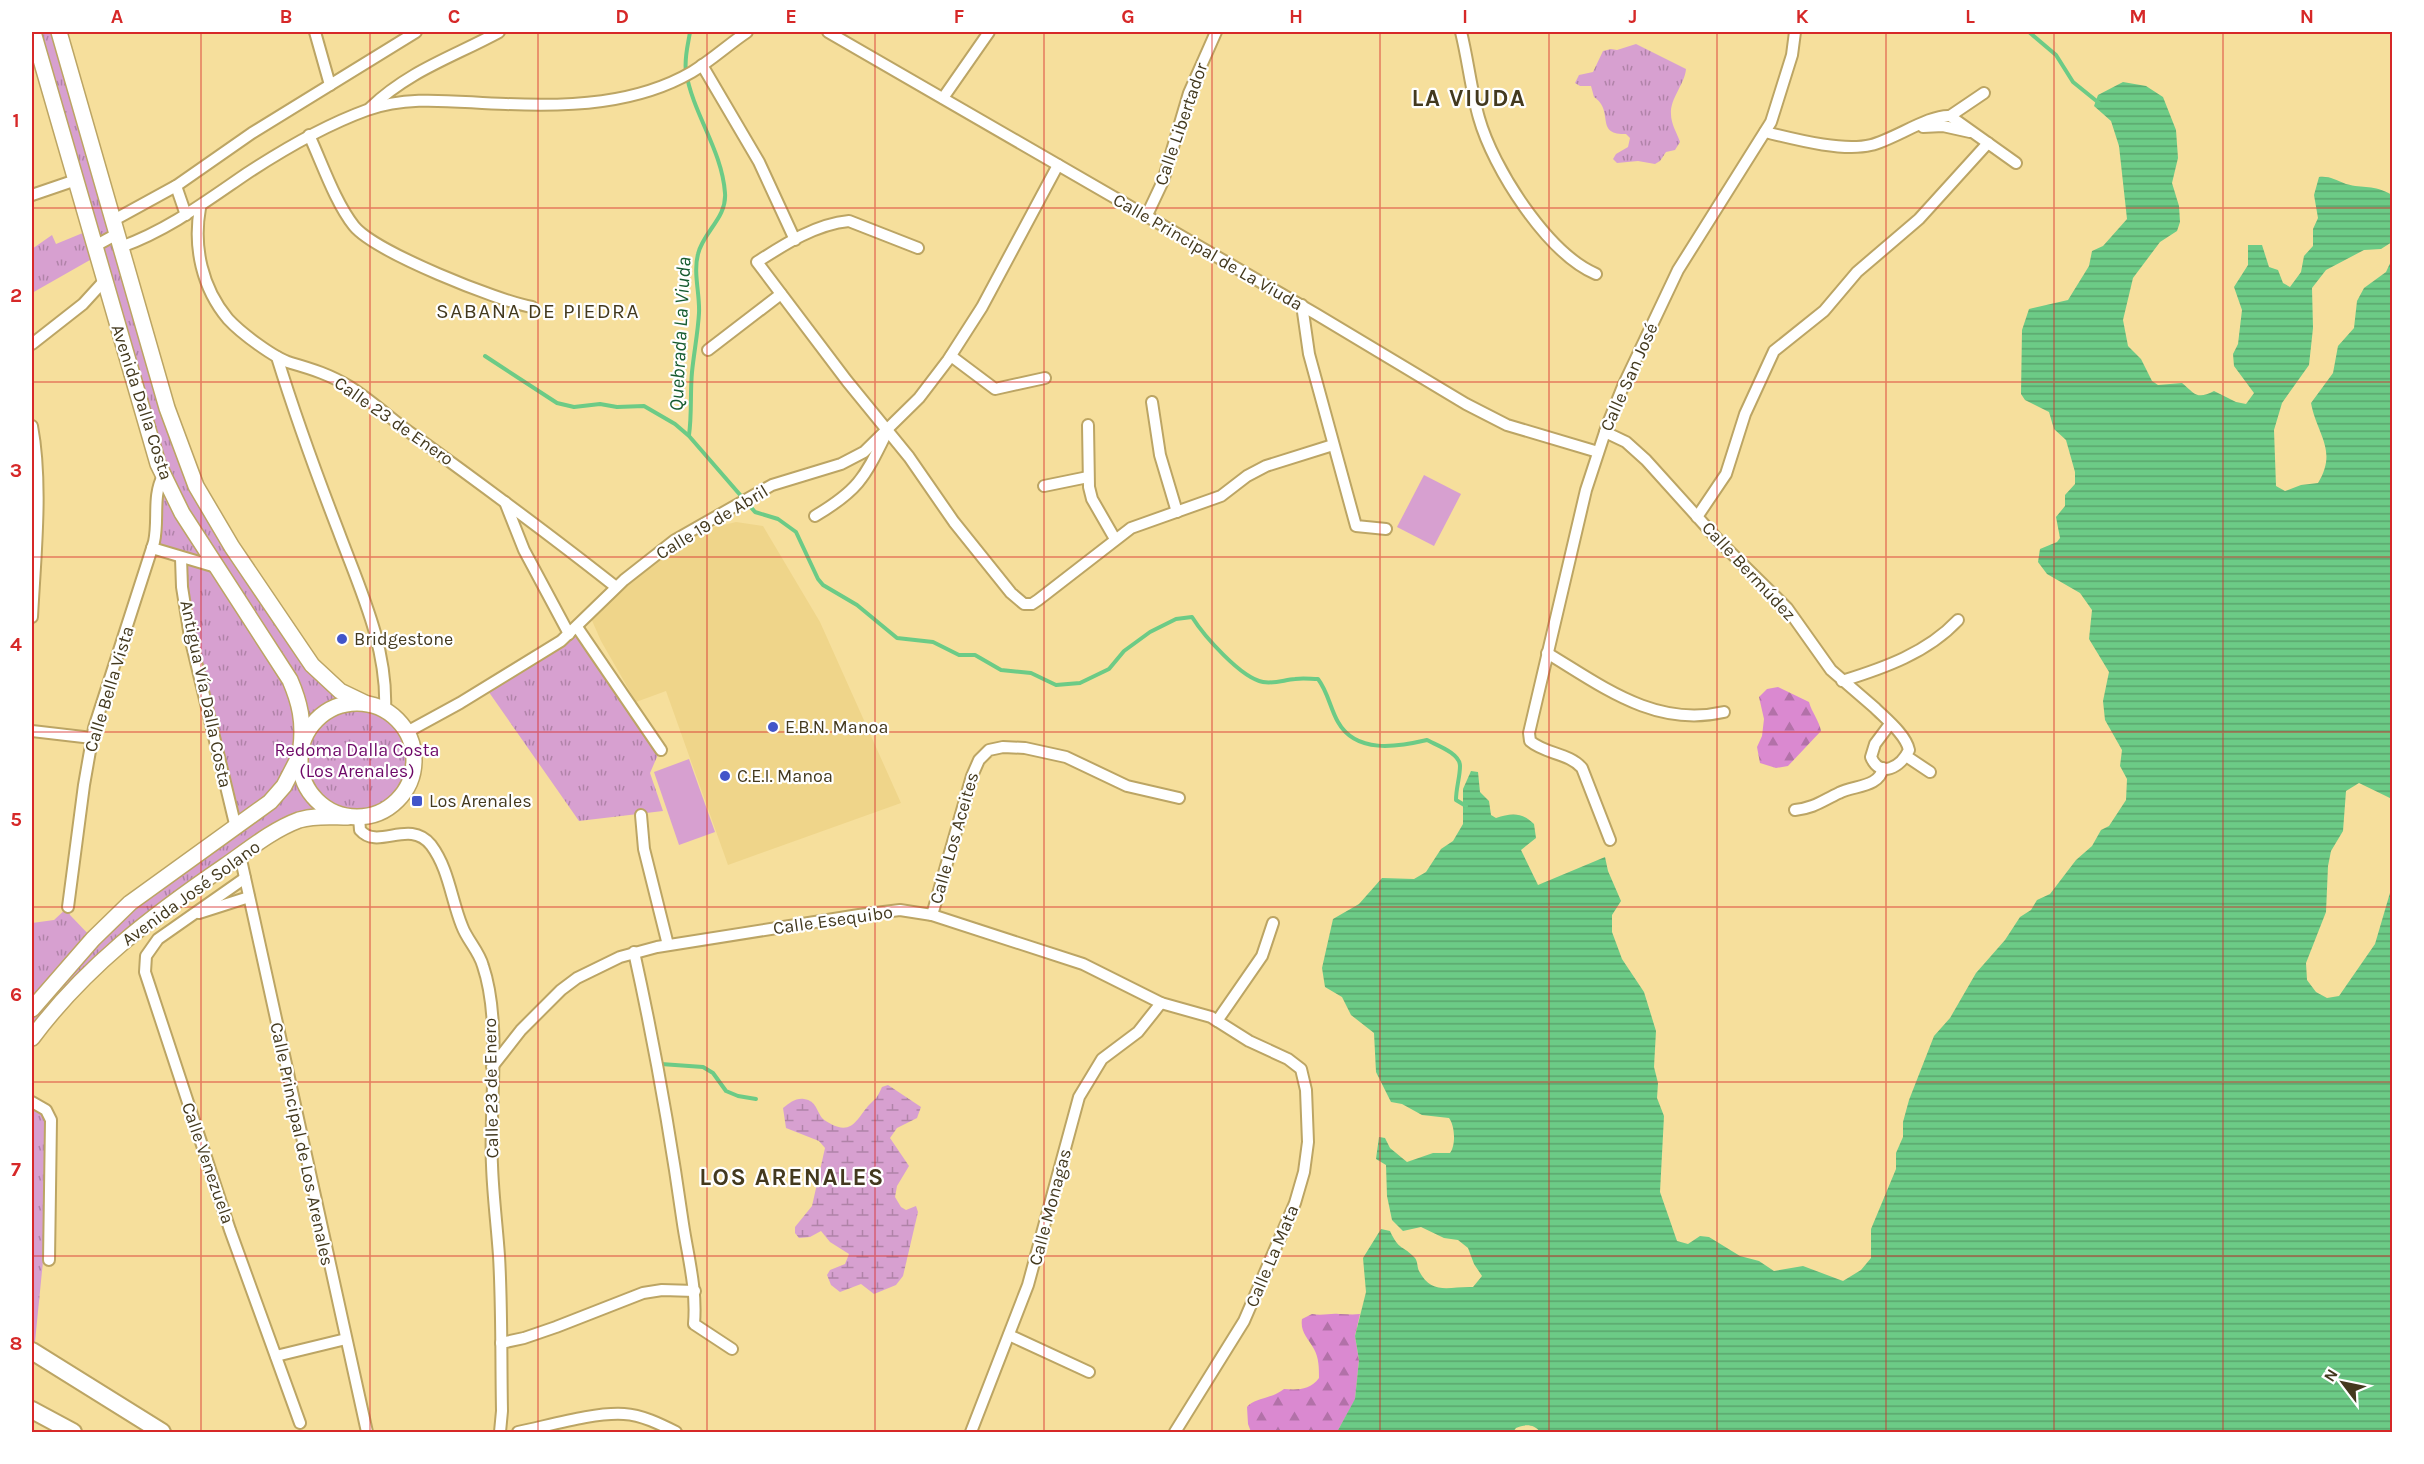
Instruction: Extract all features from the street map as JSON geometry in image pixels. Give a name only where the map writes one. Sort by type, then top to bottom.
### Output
[{"type":"main road","points":[[32,1351],[162,1432]]},
{"type":"main road","points":[[32,1410],[73,1432]]},
{"type":"street","name":"Avenida Dalla Costa","points":[[33,32],[146,427],[163,476],[182,513],[290,680],[302,712],[300,752]]},
{"type":"street","name":"Avenida Dalla Costa","points":[[60,32],[167,408],[186,462],[203,500],[266,599],[312,665],[340,691],[365,703]]},
{"type":"street","points":[[315,32],[330,85]]},
{"type":"street","points":[[95,246],[117,234],[176,186],[252,133],[416,32]]},
{"type":"street","points":[[368,110],[415,74],[499,32]]},
{"type":"street","points":[[117,234],[149,237],[200,208],[246,175],[309,135],[368,110],[424,99],[507,105],[577,104],[634,94],[672,82],[698,68],[747,32]]},
{"type":"street","name":"Calle Principal de La Viuda","points":[[828,32],[1492,418],[1598,452]]},
{"type":"street","points":[[943,98],[989,32]]},
{"type":"street","name":"Calle Libertador","points":[[1146,217],[1163,181],[1189,93],[1216,32]]},
{"type":"street","points":[[1461,32],[1479,118],[1499,167],[1546,235],[1578,265],[1596,274]]},
{"type":"street","name":"Calle San José","points":[[1610,840],[1582,768],[1571,760],[1537,747],[1530,741],[1529,733],[1547,653],[1586,490],[1624,384],[1678,270],[1775,113],[1786,76],[1795,32]]},
{"type":"street","points":[[698,68],[759,162],[795,240]]},
{"type":"street","points":[[1765,132],[1826,143],[1867,146],[1940,117],[1950,116],[1984,93]]},
{"type":"street","points":[[1950,116],[2016,163]]},
{"type":"street","points":[[1914,128],[1943,126],[1962,130],[1984,140]]},
{"type":"street","points":[[309,135],[346,214],[359,232],[382,246],[445,276],[497,298],[532,307]]},
{"type":"street","points":[[1698,517],[1726,474],[1745,414],[1774,351],[1824,311],[1857,272],[1919,219],[1984,140]]},
{"type":"street","name":"Calle 19 de Abril","points":[[407,732],[460,703],[573,631],[616,587],[675,540],[772,485],[853,459],[888,430],[919,398],[951,356],[982,307],[1058,165]]},
{"type":"street","points":[[32,195],[76,180]]},
{"type":"street","points":[[176,186],[186,215]]},
{"type":"street","name":"Calle 23 de Enero","points":[[200,208],[196,228],[198,250],[211,293],[230,321],[277,357],[290,363],[316,369],[345,384],[504,500],[616,587]]},
{"type":"street","points":[[918,248],[849,221],[825,226],[795,240],[758,262],[847,381],[888,430],[987,564],[1011,593],[1024,604],[1032,604],[1038,600],[1115,539],[1143,522],[1221,496],[1247,476],[1266,466],[1333,445]]},
{"type":"street","points":[[32,344],[83,304],[104,281]]},
{"type":"street","points":[[708,350],[781,294]]},
{"type":"street","points":[[1302,306],[1310,354],[1356,526],[1386,529]]},
{"type":"street","points":[[951,356],[995,389],[1045,378]]},
{"type":"street","points":[[277,357],[383,660],[386,685],[385,710]]},
{"type":"street","points":[[1152,402],[1160,455],[1177,512]]},
{"type":"street","points":[[1088,425],[1088,477],[1092,499],[1115,539]]},
{"type":"street","points":[[32,426],[36,467],[36,554],[32,617]]},
{"type":"street","points":[[815,516],[854,489],[869,467],[888,430]]},
{"type":"street","name":"Calle Bermúdez","points":[[1605,432],[1634,448],[1787,608],[1823,662],[1875,708],[1890,724],[1907,751],[1930,772]]},
{"type":"street","name":"Calle Bella Vista","points":[[68,907],[92,738],[102,698],[152,548],[157,528],[157,490],[163,476]]},
{"type":"street","points":[[1044,486],[1088,477]]},
{"type":"street","points":[[504,500],[524,550],[573,631],[661,750]]},
{"type":"street","points":[[152,548],[216,567]]},
{"type":"street","name":"Antigua Vía Dalla Costa","points":[[181,558],[182,587],[190,637],[236,828]]},
{"type":"street","points":[[1842,681],[1913,654],[1939,639],[1958,620]]},
{"type":"street","points":[[1547,653],[1602,689],[1637,704],[1663,712],[1689,716],[1724,712]]},
{"type":"street","points":[[365,703],[385,710],[394,716],[407,732],[411,742],[414,763],[409,784],[397,801],[380,813],[354,818],[328,810],[312,797],[302,778],[300,752],[310,728],[325,712],[344,704],[365,703]]},
{"type":"street","points":[[1890,724],[1872,751],[1872,762],[1883,768],[1895,767],[1907,751]]},
{"type":"street","points":[[32,731],[92,738]]},
{"type":"street","name":"Calle Los Aceites","points":[[932,915],[972,776],[979,760],[989,750],[1014,748],[1048,752],[1080,763],[1127,786],[1179,798]]},
{"type":"street","name":"Avenida José Solano","points":[[32,1009],[71,962],[113,918],[156,883],[260,812],[277,795],[300,752]]},
{"type":"street","points":[[1794,810],[1822,804],[1839,793],[1874,781],[1882,774],[1883,768]]},
{"type":"street","points":[[641,815],[644,849],[668,945]]},
{"type":"street","name":"Avenida José Solano","points":[[32,1038],[72,990],[129,936],[240,855],[273,833],[297,821],[316,817],[354,818]]},
{"type":"street","name":"Calle 23 de Enero","points":[[354,818],[360,830],[368,836],[381,837],[408,833],[421,837],[432,848],[444,870],[462,926],[479,954],[486,974],[492,1026],[492,1164],[499,1256],[501,1343],[500,1432]]},
{"type":"street","name":"Calle Principal de Los Arenales","points":[[240,855],[367,1432]]},
{"type":"street","name":"Calle Venezuela","points":[[245,878],[164,933],[151,947],[145,962],[145,972],[227,1220],[300,1423]]},
{"type":"street","name":"Calle Venezuela","points":[[188,917],[249,897]]},
{"type":"street","name":"Calle Esequibo","points":[[492,1067],[521,1030],[569,983],[613,960],[634,952],[668,945],[900,910],[932,915],[1083,964],[1161,1003],[1217,1021],[1249,1041],[1296,1064]]},
{"type":"street","points":[[1217,1021],[1262,956],[1273,923]]},
{"type":"street","points":[[634,952],[654,1042],[671,1136],[695,1291],[694,1324],[732,1349]]},
{"type":"street","name":"Calle Monagas","points":[[971,1432],[1035,1265],[1079,1097],[1102,1059],[1138,1032],[1161,1003]]},
{"type":"street","name":"Calle La Mata","points":[[1175,1432],[1244,1321],[1295,1203],[1304,1172],[1308,1142],[1305,1078],[1296,1064]]},
{"type":"street","points":[[32,1102],[46,1110],[51,1120],[49,1260]]},
{"type":"street","points":[[501,1343],[540,1333],[643,1293],[662,1290],[695,1291]]},
{"type":"street","points":[[1009,1335],[1089,1372]]},
{"type":"street","points":[[276,1356],[346,1339]]},
{"type":"street","points":[[518,1432],[623,1414],[649,1420],[676,1432]]},
{"type":"shaded area","points":[[2123,82],[2146,86],[2163,97],[2176,130],[2178,158],[2172,183],[2179,206],[2180,222],[2177,231],[2160,242],[2133,278],[2123,320],[2128,346],[2141,359],[2152,381],[2158,385],[2182,383],[2196,394],[2204,395],[2214,391],[2236,402],[2246,404],[2254,393],[2234,366],[2233,354],[2238,344],[2242,310],[2234,287],[2248,265],[2248,245],[2262,245],[2269,267],[2278,270],[2283,283],[2290,287],[2301,272],[2304,256],[2313,246],[2313,229],[2318,218],[2314,195],[2319,177],[2379,189],[2392,195],[2392,242],[2381,249],[2364,250],[2326,270],[2312,288],[2313,328],[2309,365],[2282,403],[2274,430],[2276,486],[2285,491],[2301,485],[2318,483],[2324,471],[2326,452],[2311,403],[2333,373],[2338,346],[2354,328],[2357,301],[2364,288],[2386,272],[2392,259],[2392,799],[2359,783],[2346,791],[2343,831],[2331,851],[2328,866],[2326,912],[2306,963],[2307,980],[2316,992],[2327,998],[2339,996],[2375,944],[2392,886],[2392,1432],[1540,1432],[1535,1427],[1526,1425],[1516,1428],[1513,1432],[1337,1432],[1355,1399],[1359,1360],[1355,1336],[1366,1292],[1363,1258],[1381,1229],[1390,1231],[1399,1245],[1415,1258],[1424,1279],[1436,1287],[1473,1287],[1482,1276],[1468,1248],[1458,1240],[1444,1238],[1421,1227],[1403,1231],[1392,1220],[1387,1196],[1386,1165],[1376,1159],[1379,1137],[1385,1138],[1390,1148],[1407,1162],[1433,1153],[1450,1153],[1454,1141],[1453,1126],[1449,1118],[1422,1115],[1402,1104],[1391,1102],[1376,1072],[1374,1033],[1351,1015],[1342,997],[1325,987],[1322,968],[1333,919],[1359,904],[1382,878],[1414,879],[1426,872],[1441,849],[1453,841],[1463,824],[1463,789],[1471,771],[1478,772],[1480,792],[1489,801],[1491,815],[1496,818],[1507,815],[1521,816],[1534,824],[1536,838],[1521,850],[1538,885],[1605,857],[1608,871],[1621,901],[1612,915],[1612,932],[1622,959],[1644,992],[1656,1031],[1654,1067],[1658,1083],[1657,1098],[1664,1116],[1660,1192],[1677,1241],[1688,1244],[1700,1236],[1709,1237],[1740,1256],[1759,1261],[1774,1271],[1803,1266],[1843,1281],[1861,1270],[1871,1258],[1871,1229],[1896,1169],[1896,1153],[1903,1137],[1903,1122],[1909,1100],[1934,1036],[1950,1018],[1976,973],[2005,940],[2020,917],[2031,910],[2037,900],[2050,894],[2076,860],[2092,846],[2101,830],[2109,826],[2126,800],[2127,779],[2120,766],[2122,750],[2105,720],[2103,701],[2109,672],[2089,639],[2092,610],[2080,593],[2047,574],[2038,562],[2040,549],[2057,542],[2060,538],[2056,517],[2065,506],[2065,495],[2075,484],[2075,472],[2066,440],[2054,429],[2049,412],[2025,400],[2021,394],[2022,330],[2029,309],[2068,300],[2089,266],[2092,251],[2103,246],[2127,219],[2119,146],[2111,121],[2094,106],[2098,95]]},
{"type":"shaded area","points":[[736,522],[763,526],[820,622],[901,803],[728,865],[666,691],[636,702],[601,641],[590,616],[681,541],[699,531]]},
{"type":"green space","name":"Redoma Dalla Costa (Los Arenales)","points":[[33,32],[59,32],[178,442],[298,647],[365,703],[375,705],[394,716],[401,723],[414,752],[413,773],[409,784],[397,801],[379,813],[369,816],[307,818],[154,916],[32,1038],[32,923],[54,920],[68,907],[70,915],[93,939],[236,828],[201,679],[181,558],[152,548],[159,482],[97,256],[32,293],[32,249],[52,235],[56,244],[90,230]]},
{"type":"green space","points":[[1636,44],[1686,69],[1671,108],[1672,121],[1680,142],[1675,150],[1666,152],[1655,164],[1638,161],[1617,163],[1613,159],[1616,154],[1628,147],[1630,138],[1626,134],[1610,131],[1603,109],[1594,97],[1591,86],[1580,86],[1575,83],[1579,75],[1593,72],[1603,51],[1617,50]]},
{"type":"green space","points":[[1424,475],[1461,494],[1434,546],[1397,527]]},
{"type":"green space","points":[[577,628],[660,750],[650,773],[663,811],[579,821],[486,688]]},
{"type":"green space","points":[[1778,687],[1809,702],[1821,731],[1788,766],[1776,768],[1760,763],[1757,747],[1762,736],[1764,719],[1759,697],[1767,689]]},
{"type":"green space","points":[[689,759],[715,832],[679,845],[654,772]]},
{"type":"green space","points":[[888,1085],[921,1107],[917,1118],[897,1128],[890,1138],[909,1166],[897,1186],[895,1197],[901,1207],[906,1210],[916,1206],[918,1212],[903,1276],[896,1285],[874,1294],[861,1284],[840,1292],[831,1285],[827,1275],[830,1270],[845,1264],[849,1254],[830,1242],[821,1231],[810,1237],[799,1238],[795,1233],[795,1227],[812,1206],[825,1148],[819,1141],[786,1128],[783,1108],[795,1100],[808,1100],[814,1104],[824,1120],[838,1127],[849,1127],[876,1098],[882,1087]]},
{"type":"green space","points":[[32,1103],[46,1110],[49,1260],[43,1261],[34,1352],[32,1351]]},
{"type":"green space","points":[[1312,1314],[1360,1314],[1355,1336],[1359,1360],[1355,1400],[1337,1432],[1251,1432],[1247,1407],[1250,1404],[1284,1389],[1308,1387],[1319,1378],[1317,1356],[1303,1331],[1302,1324],[1302,1319]]},
{"type":"waterway","name":"Quebrada La Viuda","points":[[689,435],[692,372],[699,313],[696,276],[698,254],[725,202],[719,162],[695,103],[686,72],[690,32]]},
{"type":"waterway","points":[[2029,32],[2056,55],[2073,82],[2099,103]]},
{"type":"waterway","name":"Quebrada La Viuda","points":[[485,356],[557,403],[574,407],[600,404],[617,407],[644,406],[675,424],[689,436],[755,512],[778,519],[796,532],[823,585],[857,605],[897,638],[933,642],[959,655],[975,655],[1001,670],[1031,673],[1056,685],[1080,683],[1109,669],[1124,651],[1150,632],[1176,619],[1192,617],[1224,655],[1254,679],[1271,683],[1318,679],[1338,722],[1355,739],[1378,746],[1403,745],[1427,740],[1452,753],[1460,766],[1456,800],[1466,806]]},
{"type":"waterway","points":[[661,1064],[703,1067],[713,1073],[726,1091],[756,1099]]},
{"type":"place","name":"Bridgestone","points":[[342,639]]},
{"type":"place","name":"E.B.N. Manoa","points":[[773,727]]},
{"type":"place","name":"C.E.I. Manoa","points":[[725,776]]},
{"type":"place","name":"Los Arenales","points":[[417,801]]},
{"type":"district","name":"LA VIUDA","points":[[1469,98]]},
{"type":"district","name":"SABANA DE PIEDRA","points":[[538,311]]},
{"type":"district","name":"LOS ARENALES","points":[[792,1177]]}]
